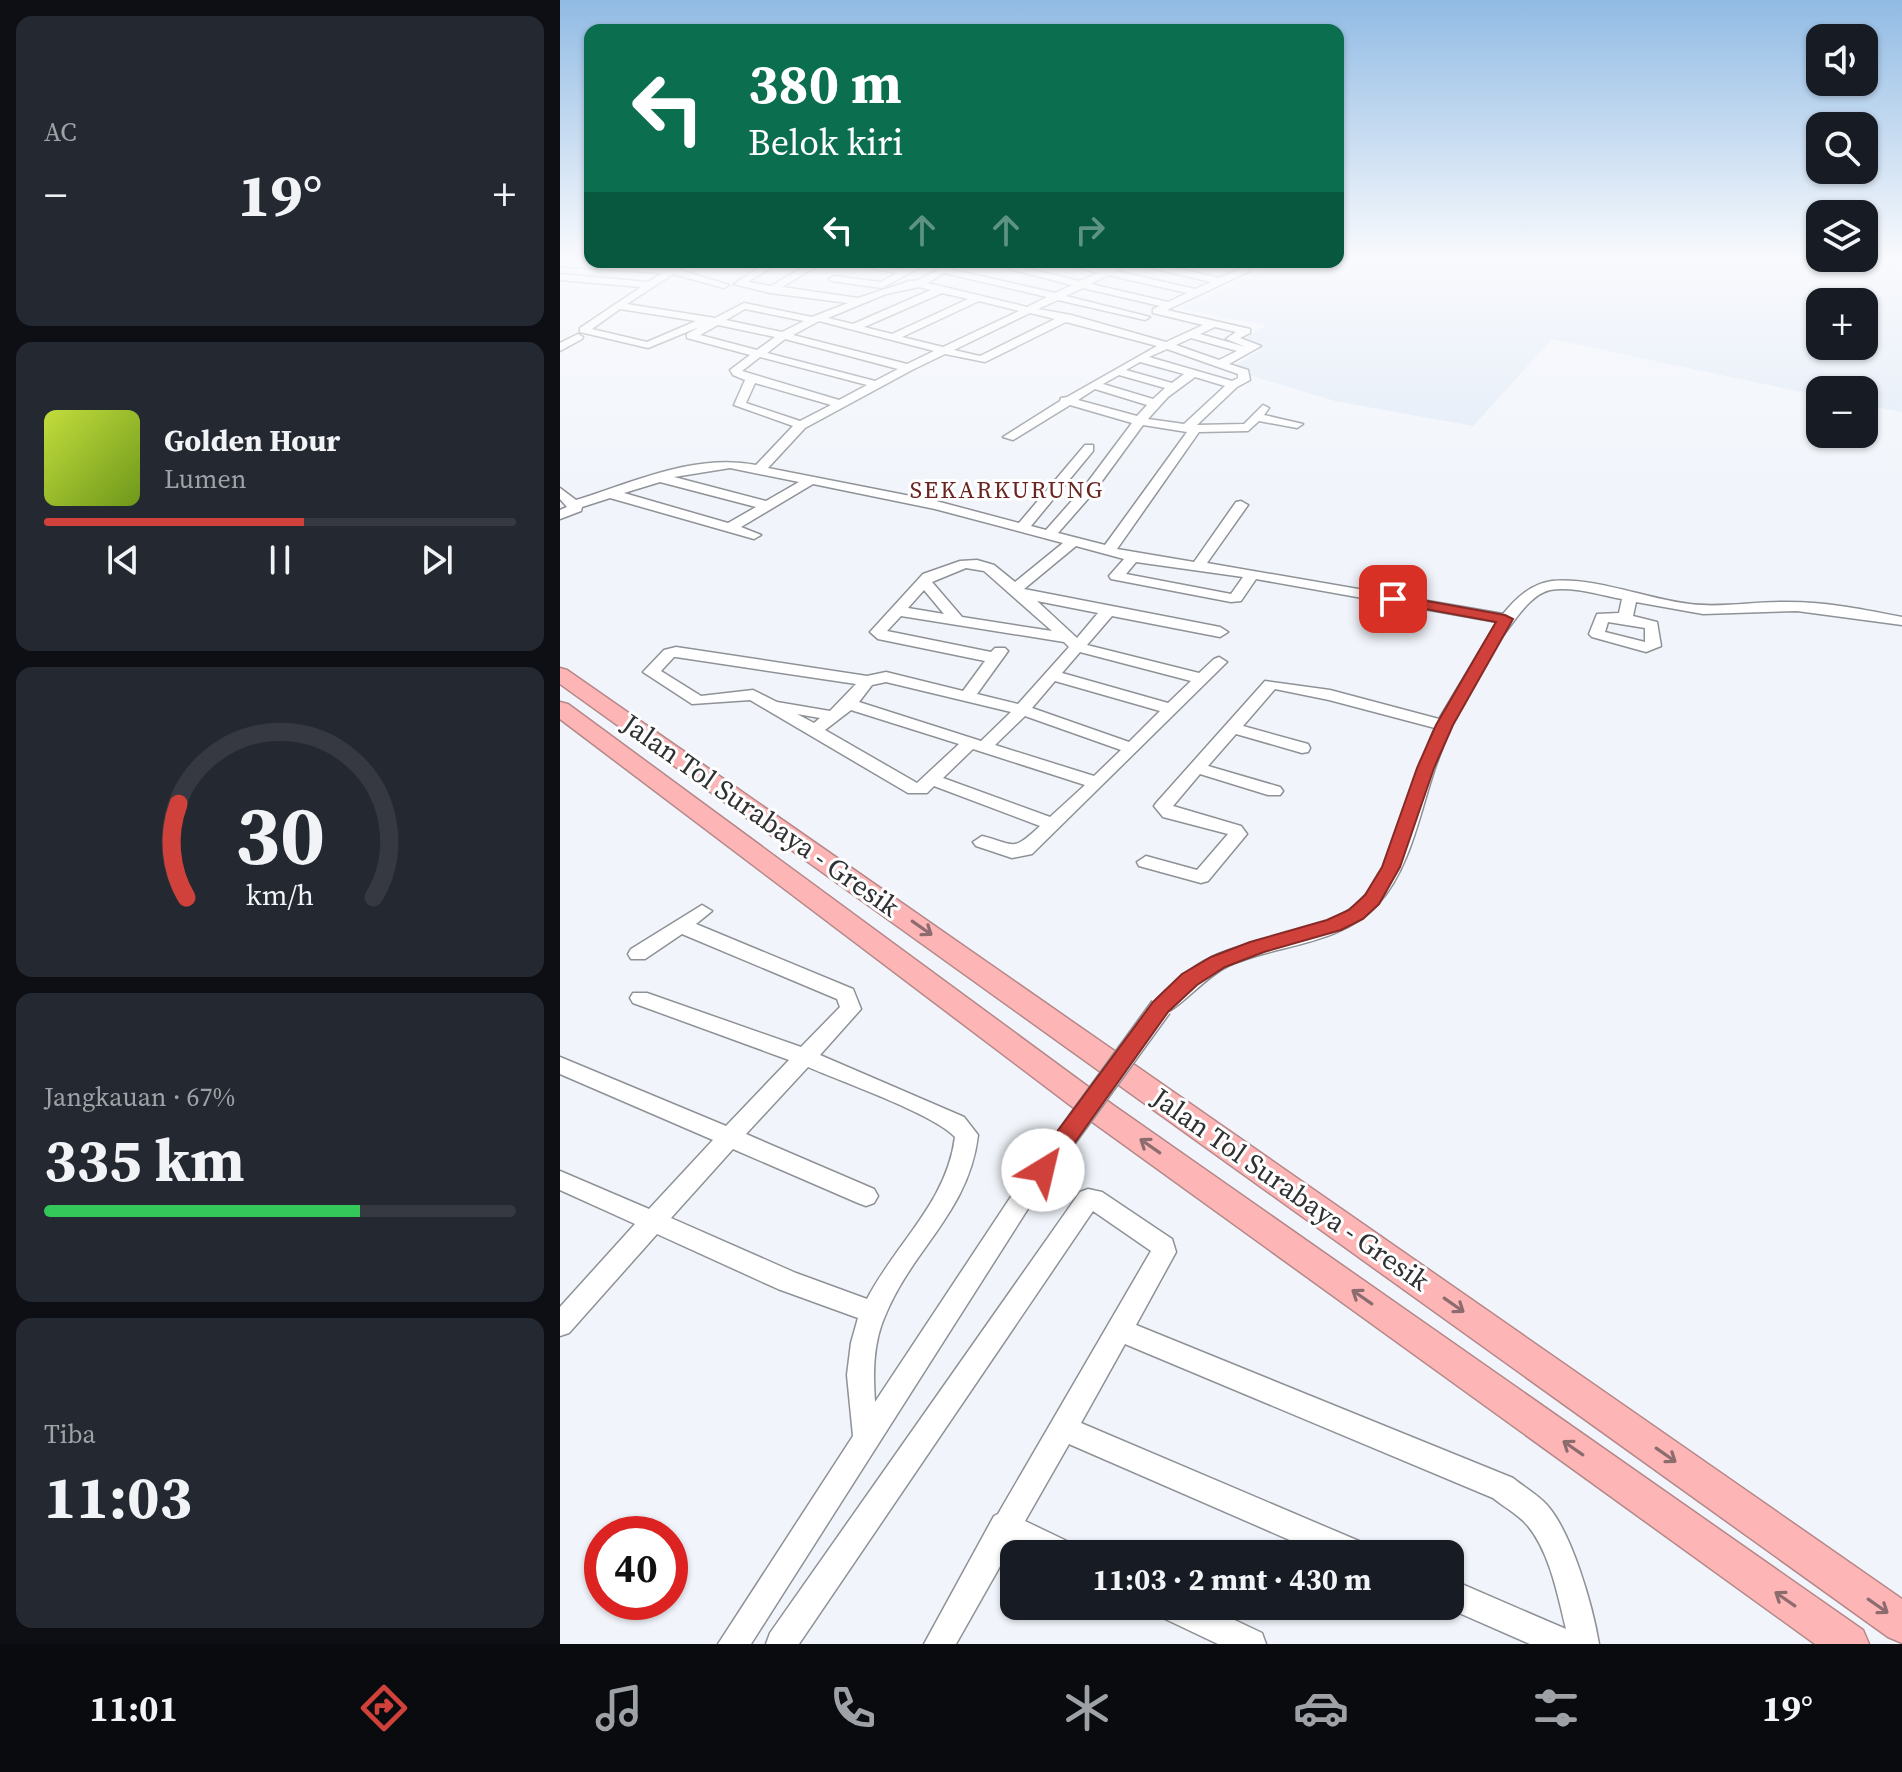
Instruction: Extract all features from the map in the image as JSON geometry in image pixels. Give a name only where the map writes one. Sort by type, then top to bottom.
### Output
[{"type":"highway","name":"Jalan Tol Surabaya - Gresik","points":[[560,674],[1902,1623]]},
{"type":"highway","name":"Jalan Tol Surabaya - Gresik","points":[[560,709],[1102,1113],[1849,1644]]},
{"type":"street","points":[[604,335],[648,345],[675,335]]},
{"type":"street","points":[[696,335],[692,338],[878,385]]},
{"type":"street","points":[[785,335],[754,354],[736,370],[737,373],[841,404]]},
{"type":"street","points":[[789,335],[908,368]]},
{"type":"street","points":[[884,335],[942,352],[986,359],[1033,335]]},
{"type":"street","points":[[893,337],[898,335]]},
{"type":"street","points":[[759,470],[801,425],[977,335]]},
{"type":"street","points":[[1108,551],[1151,495],[1190,429],[1233,385],[1244,380],[1244,372],[1136,335]]},
{"type":"street","points":[[1009,437],[1065,400],[1188,335]]},
{"type":"street","points":[[1192,335],[1249,350]]},
{"type":"street","points":[[1220,364],[1256,346],[1231,339],[1239,335]]},
{"type":"street","points":[[560,348],[578,337]]},
{"type":"street","points":[[1139,358],[1233,385]]},
{"type":"street","points":[[1116,371],[1171,386]]},
{"type":"street","points":[[1049,535],[1093,486],[1153,403],[1171,386],[1194,373]]},
{"type":"street","points":[[751,378],[740,405],[801,425]]},
{"type":"street","points":[[1093,385],[1153,403]]},
{"type":"street","points":[[1065,400],[1137,423],[1190,429],[1248,427],[1259,412],[1297,424]]},
{"type":"street","points":[[1022,528],[1089,448]]},
{"type":"street","points":[[574,505],[658,477],[709,465],[759,470],[936,505],[1133,557],[1252,574],[1505,619]]},
{"type":"street","points":[[658,477],[765,505]]},
{"type":"street","points":[[730,528],[811,480]]},
{"type":"street","points":[[560,492],[574,505],[575,510],[560,515]]},
{"type":"street","points":[[611,494],[754,535]]},
{"type":"street","points":[[1198,566],[1241,505]]},
{"type":"street","points":[[1017,591],[1072,542]]},
{"type":"street","points":[[1133,557],[1116,576],[1231,598],[1236,598],[1252,574]]},
{"type":"street","points":[[968,695],[999,653],[878,632],[937,572],[965,564],[989,568],[1072,642]]},
{"type":"street","points":[[925,583],[955,617]]},
{"type":"street","points":[[733,1644],[1026,1193],[1161,1007],[1190,980],[1218,962],[1257,947],[1334,925],[1356,914],[1372,899],[1391,867],[1425,768],[1444,725],[1505,619],[1539,588],[1567,587],[1630,595],[1701,610],[1783,606],[1902,621]]},
{"type":"street","points":[[1017,591],[1220,632]]},
{"type":"street","points":[[1625,618],[1630,595]]},
{"type":"street","points":[[899,611],[955,617],[1072,642],[1200,678]]},
{"type":"street","points":[[771,704],[813,732],[914,789],[921,789],[1022,710],[1072,642],[1108,611]]},
{"type":"street","points":[[1015,630],[1047,619]]},
{"type":"street","points":[[833,716],[771,704],[749,695],[698,701],[653,674],[651,669],[669,653],[676,652],[867,681],[896,678],[1022,710],[1131,748]]},
{"type":"street","points":[[982,842],[1019,852],[1097,783],[1219,662]]},
{"type":"street","points":[[1050,675],[1171,709]]},
{"type":"street","points":[[813,732],[849,704],[867,681]]},
{"type":"street","points":[[1146,862],[1201,877],[1238,834],[1235,830],[1164,810],[1163,806],[1268,686],[1276,684],[1330,695],[1444,725]]},
{"type":"street","points":[[849,704],[1097,783]]},
{"type":"street","points":[[1233,728],[1302,748]]},
{"type":"street","points":[[1197,768],[1274,791]]},
{"type":"street","points":[[931,779],[1053,824]]},
{"type":"street","points":[[638,954],[702,911]]},
{"type":"street","points":[[560,1325],[730,1136],[851,1009],[846,994],[682,926]]},
{"type":"street","points":[[640,998],[805,1057],[936,1113],[956,1123],[967,1135],[967,1152],[957,1180],[873,1312],[860,1375],[860,1405],[867,1439]]},
{"type":"street","points":[[561,1065],[866,1196]]},
{"type":"street","points":[[563,1186],[656,1221],[787,1281],[873,1312]]},
{"type":"street","points":[[781,1644],[1090,1199],[1164,1249],[1004,1526],[946,1642]]},
{"type":"street","points":[[1119,1330],[1503,1488],[1539,1517],[1558,1558],[1583,1629],[1584,1644]]},
{"type":"street","points":[[1062,1428],[1323,1540]]},
{"type":"street","points":[[1004,1526],[1034,1540]]},
{"type":"street","points":[[1464,1600],[1566,1644]]},
{"type":"street","points":[[1201,1620],[1251,1644]]},
{"type":"shaded area","points":[[1251,335],[1806,335],[1806,360],[1878,360],[1878,335],[1902,335],[1902,412],[1878,408],[1878,376],[1806,376],[1806,393],[1552,339],[1473,426],[1335,401],[1229,369],[1262,349],[1238,342]]},
{"type":"district","name":"SEKARKURUNG","points":[[1007,490]]},
{"type":"route","points":[[1043,1170],[1161,1007],[1190,980],[1218,962],[1257,947],[1334,925],[1356,914],[1372,899],[1391,867],[1425,768],[1444,725],[1505,619],[1393,599]]}]
